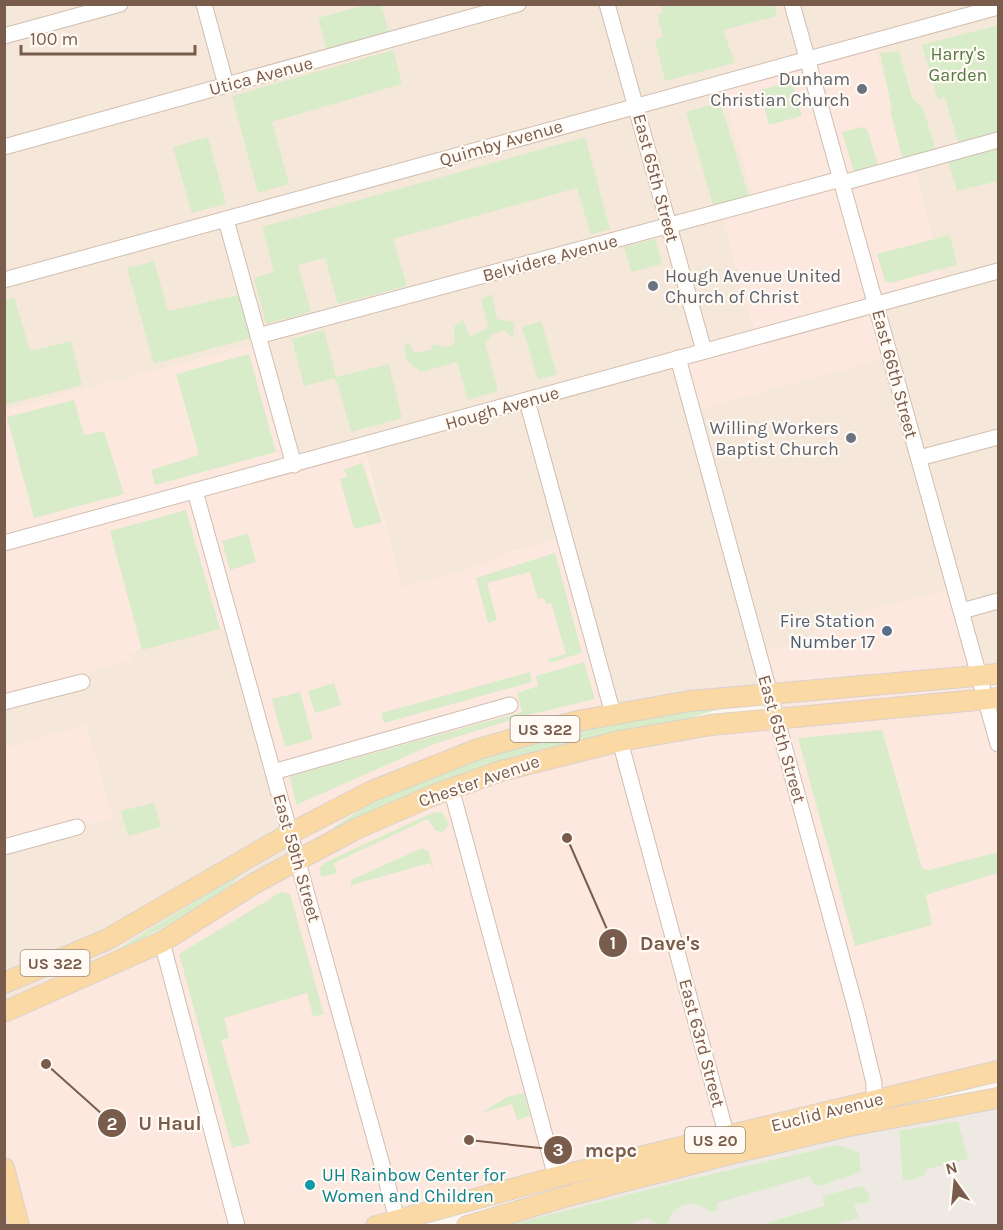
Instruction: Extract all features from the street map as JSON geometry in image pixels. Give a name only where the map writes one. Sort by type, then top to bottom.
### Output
[{"type":"main road","name":"Chester Avenue","points":[[4,983],[106,940],[289,834],[372,791],[439,763],[547,729],[613,714],[690,701],[999,674]]},
{"type":"main road","name":"Chester Avenue","points":[[4,1012],[162,942],[255,883],[379,818],[452,788],[524,764],[620,741],[711,725],[992,699]]},
{"type":"main road","name":"Euclid Avenue","points":[[376,1226],[398,1222],[556,1176],[999,1071]]},
{"type":"main road","name":"Euclid Avenue","points":[[468,1226],[654,1173],[873,1122],[999,1098]]},
{"type":"main road","points":[[4,1168],[19,1226]]},
{"type":"street","points":[[4,36],[120,4]]},
{"type":"street","points":[[204,4],[226,85]]},
{"type":"street","name":"Utica Avenue","points":[[4,147],[518,4]]},
{"type":"street","name":"East 65th Street","points":[[608,4],[704,351]]},
{"type":"street","name":"East 66th Street","points":[[792,4],[979,675],[992,699],[999,744]]},
{"type":"street","name":"Quimby Avenue","points":[[4,280],[999,7]]},
{"type":"street","name":"Belvidere Avenue","points":[[258,336],[999,140]]},
{"type":"street","points":[[226,220],[294,465]]},
{"type":"street","name":"Hough Avenue","points":[[4,543],[999,271]]},
{"type":"street","name":"East 65th Street","points":[[678,358],[859,1022],[874,1083],[873,1122]]},
{"type":"street","points":[[527,401],[613,714]]},
{"type":"street","points":[[918,459],[999,437]]},
{"type":"street","name":"East 59th Street","points":[[195,491],[398,1222]]},
{"type":"street","points":[[962,611],[999,601]]},
{"type":"street","points":[[4,702],[82,682]]},
{"type":"street","points":[[273,772],[510,705]]},
{"type":"street","name":"East 63rd Street","points":[[620,741],[727,1137]]},
{"type":"street","points":[[452,788],[556,1176]]},
{"type":"street","points":[[4,847],[77,827]]},
{"type":"street","points":[[162,942],[237,1226]]},
{"type":"shaded area","points":[[4,5],[998,5],[998,674],[824,623],[807,641],[759,653],[770,693],[613,714],[564,538],[504,554],[481,566],[402,588],[363,446],[294,465],[103,385],[5,410]]},
{"type":"shaded area","points":[[872,41],[912,159],[945,285],[876,303],[890,357],[693,411],[678,358],[756,337],[721,213],[755,203],[721,84]]},
{"type":"shaded area","points":[[260,343],[294,465],[362,446],[402,587],[481,566],[504,554],[564,538],[620,741],[778,720],[758,653],[807,641],[824,623],[955,587],[985,699],[998,698],[998,1071],[376,1225],[5,1225],[5,1012],[27,1003],[296,860],[233,625],[130,653],[131,660],[91,671],[82,682],[5,702],[4,410]]},
{"type":"shaded area","points":[[233,625],[296,861],[222,905],[5,1012],[5,847],[112,818],[86,726],[5,748],[5,702],[82,682],[91,671],[130,660],[129,653]]},
{"type":"shaded area","points":[[86,725],[113,818],[5,847],[5,748]]},
{"type":"shaded area","points":[[998,1098],[998,1225],[467,1226]]},
{"type":"green space","points":[[365,5],[381,5],[389,32],[327,50],[318,18]]},
{"type":"green space","points":[[661,5],[774,5],[777,16],[723,30],[735,63],[665,81],[655,39],[663,37],[657,15],[663,13]]},
{"type":"green space","name":"Harry's Garden","points":[[998,25],[998,134],[959,145],[945,98],[938,100],[922,45]]},
{"type":"green space","points":[[393,50],[402,84],[272,122],[289,184],[258,193],[232,96]]},
{"type":"green space","points":[[899,51],[912,98],[923,108],[936,151],[903,161],[890,110],[892,109],[880,53]]},
{"type":"green space","points":[[792,81],[802,116],[769,125],[760,90]]},
{"type":"green space","points":[[720,102],[750,200],[715,211],[686,112]]},
{"type":"green space","points":[[863,127],[868,131],[878,166],[854,172],[842,132]]},
{"type":"green space","points":[[208,137],[226,204],[192,213],[173,147]]},
{"type":"green space","points":[[585,137],[610,229],[591,235],[577,188],[393,239],[407,286],[338,304],[325,258],[298,265],[311,312],[266,324],[254,278],[274,272],[262,227]]},
{"type":"green space","points":[[998,144],[998,181],[957,191],[947,158]]},
{"type":"green space","points":[[950,235],[957,265],[890,283],[885,281],[877,254]]},
{"type":"green space","points":[[655,239],[662,264],[631,272],[624,247]]},
{"type":"green space","points":[[154,261],[168,311],[239,295],[251,338],[154,364],[127,268]]},
{"type":"green space","points":[[492,294],[497,319],[514,322],[513,338],[504,330],[493,334],[485,343],[498,391],[468,400],[457,362],[421,372],[407,361],[404,346],[409,342],[414,353],[431,350],[433,344],[447,347],[455,343],[454,327],[463,320],[470,336],[486,329],[488,325],[481,299]]},
{"type":"green space","points":[[14,297],[30,351],[71,341],[82,385],[5,405],[5,300]]},
{"type":"green space","points":[[541,321],[557,374],[538,380],[522,327]]},
{"type":"green space","points":[[324,330],[336,377],[389,364],[402,418],[351,432],[334,378],[304,386],[292,339]]},
{"type":"green space","points":[[249,354],[276,452],[155,485],[151,470],[199,455],[176,374]]},
{"type":"green space","points":[[74,400],[84,435],[104,431],[124,494],[34,518],[7,417]]},
{"type":"green space","points":[[362,463],[382,522],[354,529],[340,479],[347,477],[344,469]]},
{"type":"green space","points":[[186,510],[220,629],[142,650],[110,531]]},
{"type":"green space","points":[[248,533],[256,562],[230,570],[222,541]]},
{"type":"green space","points":[[555,553],[582,653],[549,663],[548,659],[566,654],[551,603],[546,604],[544,598],[538,599],[530,572],[487,583],[497,620],[488,623],[476,578]]},
{"type":"green space","points":[[584,662],[595,699],[524,716],[434,744],[296,805],[290,776],[522,712],[517,693],[538,686],[536,676]]},
{"type":"green space","points":[[530,672],[532,682],[384,723],[381,713]]},
{"type":"green space","points":[[334,683],[341,705],[315,713],[308,691]]},
{"type":"green space","points":[[300,692],[313,739],[285,747],[272,699]]},
{"type":"green space","points":[[727,707],[682,720],[610,733],[495,763],[418,791],[335,829],[334,827],[380,797],[463,763],[506,749],[594,728]]},
{"type":"green space","points":[[882,730],[922,868],[929,870],[998,852],[998,873],[926,895],[932,925],[855,946],[798,738]]},
{"type":"green space","points":[[154,803],[161,827],[128,836],[121,811]]},
{"type":"green space","points":[[442,812],[449,825],[443,832],[436,831],[428,819],[334,863],[337,873],[321,877],[320,867],[328,861],[432,813]]},
{"type":"green space","points":[[422,848],[429,852],[434,871],[430,863],[352,885],[352,894],[351,880]]},
{"type":"green space","points":[[252,866],[208,903],[112,955],[112,953]]},
{"type":"green space","points":[[281,892],[290,894],[324,1014],[313,1017],[307,993],[224,1018],[229,1038],[221,1040],[250,1143],[232,1148],[179,954]]},
{"type":"green space","points":[[524,1093],[530,1116],[517,1120],[512,1104],[481,1113],[507,1097]]},
{"type":"green space","points":[[958,1121],[968,1159],[925,1170],[925,1175],[912,1180],[903,1180],[899,1131]]},
{"type":"green space","points":[[837,1145],[859,1152],[861,1172],[819,1186],[813,1184],[810,1176],[717,1203],[718,1209],[711,1212],[698,1205],[684,1205],[674,1211],[667,1225],[659,1225],[648,1218],[633,1222],[635,1225],[509,1225],[674,1183]]},
{"type":"green space","points":[[862,1186],[869,1194],[869,1202],[854,1204],[859,1218],[832,1225],[761,1225],[824,1206],[823,1196]]},
{"type":"place","name":"Dunham Christian Church","points":[[862,89]]},
{"type":"place","name":"Hough Avenue United Church of Christ","points":[[653,286]]},
{"type":"place","name":"Willing Workers Baptist Church","points":[[851,438]]},
{"type":"place","name":"Fire Station Number 17","points":[[887,631]]},
{"type":"place","name":"Dave's","points":[[567,838]]},
{"type":"place","name":"U Haul","points":[[46,1064]]},
{"type":"place","name":"mcpc","points":[[469,1140]]},
{"type":"place","name":"UH Rainbow Center for Women and Children","points":[[310,1185]]}]
